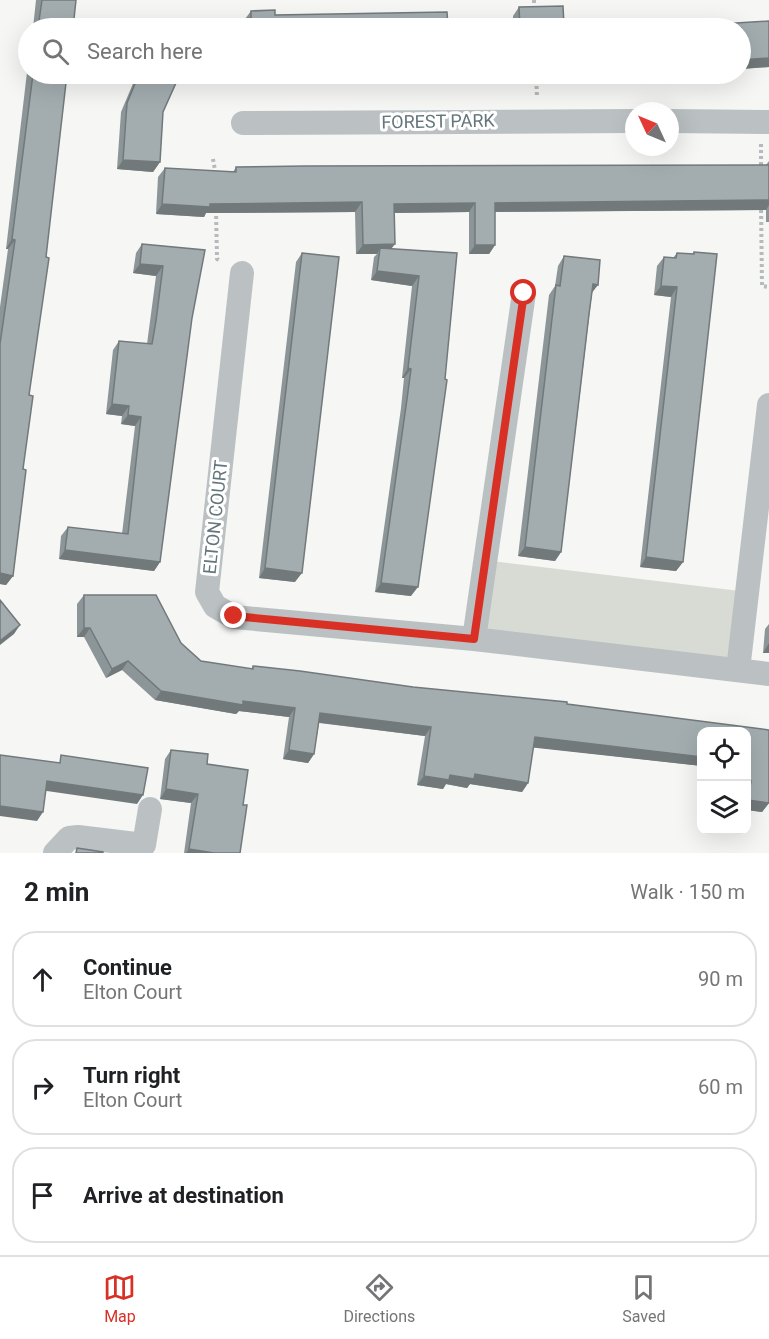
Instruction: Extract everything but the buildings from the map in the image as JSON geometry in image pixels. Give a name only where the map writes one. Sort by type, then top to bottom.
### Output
[{"type":"street","name":"FOREST PARK","points":[[243,123],[625,121]]},
{"type":"street","points":[[679,122],[765,122]]},
{"type":"street","name":"ELTON COURT","points":[[242,273],[207,592],[215,606],[234,616],[474,639],[769,674]]},
{"type":"street","points":[[474,639],[524,293]]},
{"type":"street","points":[[738,670],[769,405]]},
{"type":"street","points":[[55,853],[69,838],[78,837],[144,845],[150,809]]},
{"type":"path","points":[[534,0],[535,18]]},
{"type":"path","points":[[761,169],[765,122]]},
{"type":"path","points":[[213,159],[216,178]]},
{"type":"path","points":[[761,193],[762,286],[769,287]]},
{"type":"path","points":[[216,201],[217,259],[242,273]]},
{"type":"shaded area","points":[[483,560],[748,592],[738,670],[474,639]]},
{"type":"route","points":[[234,616],[474,639],[483,560],[524,293]]}]
